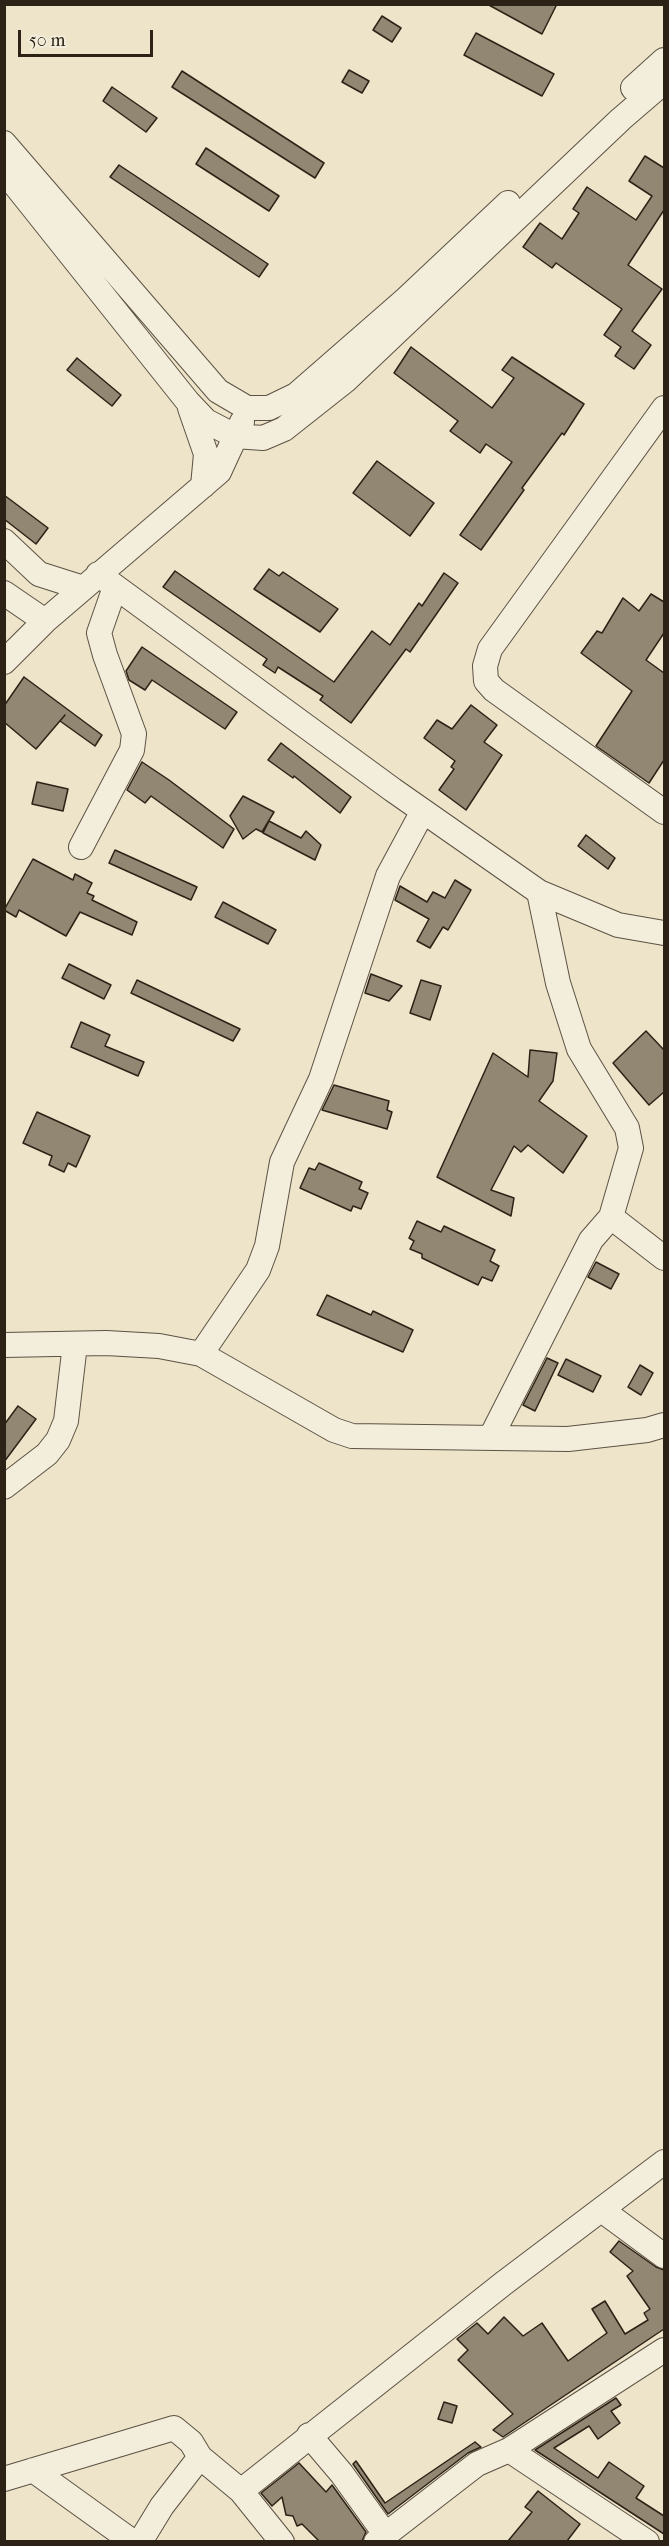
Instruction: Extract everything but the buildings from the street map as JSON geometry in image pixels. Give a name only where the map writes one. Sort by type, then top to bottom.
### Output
[{"type":"street","points":[[4,171],[188,402],[206,421],[235,436],[263,438],[284,429],[345,380],[664,60]]},
{"type":"street","points":[[4,143],[218,391],[247,408],[269,408],[296,395],[406,299],[493,229],[664,82]]},
{"type":"street","points":[[188,402],[206,454],[202,486]]},
{"type":"street","points":[[4,662],[45,621],[99,583],[219,472],[247,408]]},
{"type":"street","points":[[661,421],[490,649],[485,666],[486,681],[494,690],[664,812]]},
{"type":"street","points":[[4,541],[39,574],[99,583],[539,892],[618,926],[664,933]]},
{"type":"street","points":[[81,847],[132,750],[134,734],[99,633],[99,583]]},
{"type":"street","points":[[4,593],[45,621]]},
{"type":"street","points":[[201,1354],[258,1270],[267,1246],[282,1162],[321,1079],[388,876],[423,811]]},
{"type":"street","points":[[491,1437],[591,1240],[610,1217],[632,1148],[627,1128],[579,1049],[558,984],[539,892]]},
{"type":"street","points":[[610,1217],[664,1258]]},
{"type":"street","points":[[4,1487],[47,1454],[58,1440],[66,1421],[75,1344]]},
{"type":"street","points":[[4,1345],[159,1346],[201,1354],[334,1430],[352,1436],[568,1439],[646,1430],[664,1425]]},
{"type":"street","points":[[241,2491],[504,2283],[603,2211],[664,2162]]},
{"type":"street","points":[[603,2211],[664,2256]]},
{"type":"street","points":[[309,2435],[342,2474],[380,2538],[477,2464],[509,2450],[664,2350]]},
{"type":"street","points":[[4,2479],[174,2428],[191,2442],[200,2457],[241,2491],[282,2541]]},
{"type":"street","points":[[509,2450],[647,2541]]},
{"type":"street","points":[[140,2541],[162,2506],[200,2457]]},
{"type":"street","points":[[33,2470],[133,2541]]}]
